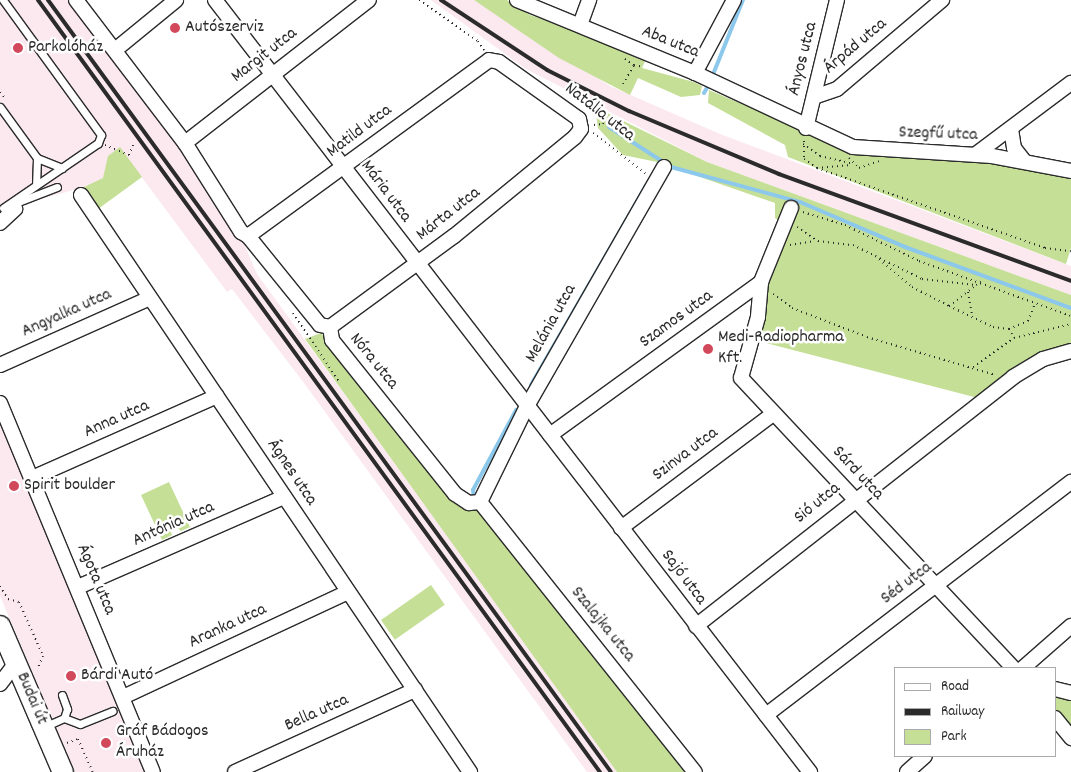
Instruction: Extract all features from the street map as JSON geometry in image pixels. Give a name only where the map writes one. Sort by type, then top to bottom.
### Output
[{"type":"main road","name":"Budai út","points":[[0,626],[16,663],[55,722],[63,772]]},
{"type":"street","name":"Nóra utca","points":[[76,0],[185,143],[246,235],[320,325],[330,327],[332,340],[450,487],[476,502]]},
{"type":"street","points":[[115,50],[176,0]]},
{"type":"street","name":"Mária utca","points":[[215,0],[416,264],[528,406]]},
{"type":"street","name":"Margit utca","points":[[185,143],[271,74],[369,0]]},
{"type":"street","name":"Aba utca","points":[[516,0],[695,73],[808,128]]},
{"type":"street","points":[[580,26],[589,0]]},
{"type":"street","points":[[695,73],[734,0]]},
{"type":"street","name":"Ányos utca","points":[[808,128],[837,0]]},
{"type":"street","name":"Árpád utca","points":[[814,97],[837,89],[942,0]]},
{"type":"street","name":"Natália utca","points":[[494,61],[574,113],[581,124]]},
{"type":"street","name":"Matild utca","points":[[246,235],[494,61]]},
{"type":"street","points":[[976,154],[1071,83]]},
{"type":"street","name":"Márta utca","points":[[330,327],[416,264],[575,137],[581,124]]},
{"type":"street","name":"Szegfű utca","points":[[808,128],[835,141],[875,151],[976,154],[1071,170]]},
{"type":"street","points":[[1011,129],[1014,148],[1024,161]]},
{"type":"street","name":"Melánia utca","points":[[476,502],[528,406],[664,167]]},
{"type":"street","name":"Ágnes utca","points":[[81,195],[470,772]]},
{"type":"street","points":[[761,282],[791,208]]},
{"type":"street","points":[[0,223],[6,209]]},
{"type":"street","name":"Sárd utca","points":[[761,282],[758,317],[740,375],[854,499],[938,584],[1012,667]]},
{"type":"street","name":"Szamos utca","points":[[550,435],[761,282]]},
{"type":"street","name":"Angyalka utca","points":[[0,365],[150,298]]},
{"type":"street","name":"Sió utca","points":[[696,626],[854,499],[1009,380],[1043,359],[1071,351]]},
{"type":"street","name":"Anna utca","points":[[32,478],[217,396]]},
{"type":"street","name":"Ágota utca","points":[[0,404],[78,587],[153,772]]},
{"type":"street","name":"Sajó utca","points":[[528,406],[810,772]]},
{"type":"street","name":"Szinva utca","points":[[621,528],[774,413]]},
{"type":"street","name":"Séd utca","points":[[766,715],[1071,482]]},
{"type":"street","name":"Antónia utca","points":[[78,587],[284,497]]},
{"type":"street","name":"Szalajka utca","points":[[476,502],[695,772]]},
{"type":"street","name":"Aranka utca","points":[[123,697],[348,592]]},
{"type":"street","points":[[1024,667],[1071,626]]},
{"type":"street","points":[[0,684],[16,663]]},
{"type":"street","points":[[1056,689],[1071,693]]},
{"type":"street","name":"Bella utca","points":[[236,772],[415,690]]},
{"type":"street","points":[[1056,719],[1071,738]]},
{"type":"street","points":[[907,772],[924,757]]},
{"type":"lane","points":[[3,0],[99,130],[98,143],[36,183],[6,209]]},
{"type":"lane","points":[[0,107],[37,158],[62,168]]},
{"type":"lane","points":[[36,183],[37,158]]},
{"type":"lane","points":[[6,209],[57,187]]},
{"type":"lane","points":[[55,722],[67,709],[62,695]]},
{"type":"lane","points":[[55,722],[80,724],[112,711]]},
{"type":"path","points":[[419,0],[478,41],[494,61]]},
{"type":"path","points":[[619,55],[634,64],[623,84]]},
{"type":"path","name":"Natália utca","points":[[581,124],[650,177]]},
{"type":"path","points":[[808,128],[803,144],[804,159],[817,168],[1039,246],[1071,251]]},
{"type":"path","points":[[98,143],[129,155],[133,145]]},
{"type":"path","points":[[803,144],[820,156],[851,164],[817,168]]},
{"type":"path","points":[[791,208],[796,226],[818,241]]},
{"type":"path","points":[[791,208],[845,225],[919,261],[981,281],[1035,304],[1071,316]]},
{"type":"path","points":[[772,252],[818,241],[853,245],[922,279],[976,285]]},
{"type":"path","points":[[871,253],[912,287],[973,317],[1009,329],[1028,321],[1035,304]]},
{"type":"path","points":[[949,306],[981,281]]},
{"type":"path","points":[[761,282],[792,308],[867,337],[973,367],[1009,380]]},
{"type":"path","points":[[968,292],[973,317]]},
{"type":"path","points":[[290,310],[340,383]]},
{"type":"path","points":[[973,367],[1014,338],[1071,324]]},
{"type":"path","points":[[1009,329],[1014,338]]},
{"type":"path","points":[[0,586],[8,598],[19,602],[43,656],[36,670],[40,678]]},
{"type":"path","points":[[55,722],[68,743],[78,739],[93,772]]},
{"type":"shaded area","points":[[0,0],[68,0],[169,130],[245,246],[257,274],[619,772],[587,772],[304,383],[232,289],[227,292],[120,148],[108,156],[106,174],[98,183],[17,206],[0,218]]},
{"type":"shaded area","points":[[431,0],[474,0],[610,86],[720,134],[1071,266],[1071,295],[707,162],[526,69]]},
{"type":"shaded area","points":[[0,413],[147,772],[75,772],[0,596]]},
{"type":"green space","points":[[474,0],[507,0],[530,15],[579,31],[645,61],[642,68],[694,82],[702,86],[700,95],[681,97],[638,78],[630,95],[559,58]]},
{"type":"green space","points":[[709,90],[833,143],[1071,175],[1071,248],[1066,264],[788,157],[785,145],[708,103]]},
{"type":"green space","points":[[595,107],[707,162],[1071,295],[1071,346],[978,398],[754,340],[764,281],[784,224],[775,218],[775,203],[657,162],[623,155],[598,128]]},
{"type":"green space","points":[[120,147],[142,177],[98,209],[82,188],[103,178],[108,156]]},
{"type":"green space","points":[[321,333],[406,439],[474,507],[688,772],[617,772],[305,339]]},
{"type":"green space","points":[[169,482],[190,527],[181,531],[175,526],[170,529],[172,535],[162,540],[141,495]]},
{"type":"green space","points":[[431,585],[445,605],[395,640],[381,620]]},
{"type":"green space","points":[[1056,694],[1071,697],[1071,730],[1056,711]]},
{"type":"waterway","points":[[714,72],[743,0]]},
{"type":"waterway","points":[[704,93],[708,86]]},
{"type":"waterway","points":[[609,127],[671,167],[800,202],[905,247],[1071,308]]},
{"type":"waterway","points":[[531,385],[649,181]]},
{"type":"waterway","points":[[474,499],[473,490],[516,410]]},
{"type":"railway","points":[[38,0],[600,772]]},
{"type":"railway","points":[[48,0],[611,772]]},
{"type":"railway","points":[[441,0],[547,70],[629,111],[779,174],[1071,281]]},
{"type":"place","name":"Autószerviz","points":[[175,28]]},
{"type":"place","name":"Parkolóház","points":[[18,48]]},
{"type":"place","name":"Medi-Radiopharma Kft.","points":[[708,349]]},
{"type":"place","name":"Spirit boulder","points":[[14,486]]},
{"type":"place","name":"Bárdi Autó","points":[[71,676]]},
{"type":"place","name":"Gráf Bádogos Áruház","points":[[106,743]]}]
